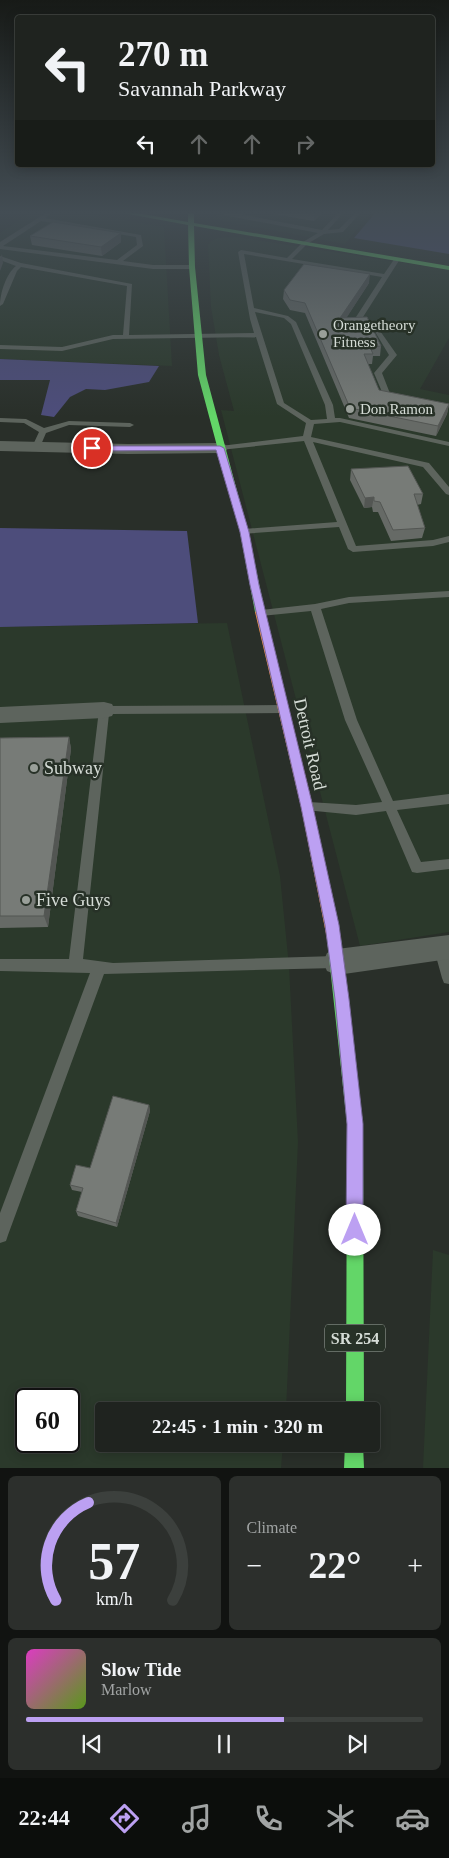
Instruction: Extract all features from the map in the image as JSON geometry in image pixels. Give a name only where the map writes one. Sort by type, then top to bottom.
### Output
[{"type":"main road","name":"Detroit Road","points":[[193,280],[202,375],[244,532],[332,925],[355,1124],[354,1402]]},
{"type":"main road","points":[[354,1452],[354,1468]]},
{"type":"street","points":[[0,446],[220,448]]},
{"type":"street","points":[[0,715],[104,710]]},
{"type":"street","points":[[337,962],[445,948]]},
{"type":"lane","points":[[0,304],[10,280]]},
{"type":"lane","points":[[100,280],[130,285],[126,336]]},
{"type":"lane","points":[[246,280],[258,335],[281,404],[310,422],[340,420],[449,444]]},
{"type":"lane","points":[[384,280],[359,317],[376,329],[392,355],[378,373],[388,397],[406,400]]},
{"type":"lane","points":[[251,309],[286,317],[294,323],[328,405],[331,420]]},
{"type":"lane","points":[[0,347],[62,349],[113,337],[126,336],[258,335]]},
{"type":"lane","points":[[0,420],[26,421],[43,431],[70,423],[130,425]]},
{"type":"lane","points":[[310,422],[307,438],[353,549],[433,543],[449,539]]},
{"type":"lane","points":[[36,447],[43,431]]},
{"type":"lane","points":[[220,448],[307,438],[426,465],[449,492]]},
{"type":"lane","points":[[244,532],[343,524]]},
{"type":"lane","points":[[261,613],[314,607],[349,600],[449,594]]},
{"type":"lane","points":[[314,607],[351,720],[417,868],[449,864]]},
{"type":"lane","points":[[75,965],[104,710],[284,709]]},
{"type":"lane","points":[[307,807],[356,810],[449,799]]},
{"type":"lane","points":[[445,948],[449,978]]},
{"type":"lane","points":[[0,965],[75,965],[113,969],[337,962]]},
{"type":"lane","points":[[0,1235],[99,968]]},
{"type":"shaded area","points":[[0,280],[167,280],[172,366],[0,359]]},
{"type":"shaded area","points":[[210,280],[449,280],[449,338],[420,389],[449,395],[449,932],[360,946],[221,410],[234,411],[219,355],[211,307]]},
{"type":"shaded area","points":[[0,359],[159,366],[149,382],[105,390],[86,389],[70,397],[54,417],[41,415],[50,380],[0,380]]},
{"type":"shaded area","points":[[0,528],[187,531],[198,623],[0,627]]},
{"type":"shaded area","points":[[227,623],[280,876],[289,966],[298,1142],[286,1402],[95,1402],[95,1452],[282,1452],[281,1468],[0,1468],[0,627]]},
{"type":"shaded area","points":[[433,1250],[449,1255],[449,1468],[423,1468]]},
{"type":"building","points":[[292,280],[366,280],[340,318],[367,317],[381,346],[370,347],[373,354],[364,354],[379,390],[449,404],[438,426],[350,408],[305,303],[290,300],[284,290]]},
{"type":"building","points":[[408,466],[423,494],[414,494],[425,528],[393,530],[380,502],[374,501],[374,497],[365,498],[351,469]]},
{"type":"building","points":[[69,737],[44,916],[0,916],[0,738]]},
{"type":"building","points":[[113,1096],[149,1105],[116,1223],[76,1211],[83,1188],[70,1185],[76,1165],[90,1168]]},
{"type":"traffic: fast","points":[[193,280],[202,375],[244,532],[260,612]]},
{"type":"traffic: fast","points":[[334,939],[355,1124],[355,1402]]},
{"type":"traffic: fast","points":[[354,1452],[354,1468]]},
{"type":"traffic: slow","points":[[260,612],[307,807],[334,939]]},
{"type":"place","name":"Orangetheory Fitness","points":[[323,334]]},
{"type":"place","name":"Don Ramon","points":[[350,409]]},
{"type":"place","name":"Subway","points":[[34,768]]},
{"type":"place","name":"Five Guys","points":[[26,900]]},
{"type":"route","points":[[92,448],[220,448],[244,532],[254,585],[307,807],[332,925],[355,1124],[355,1230]]}]
